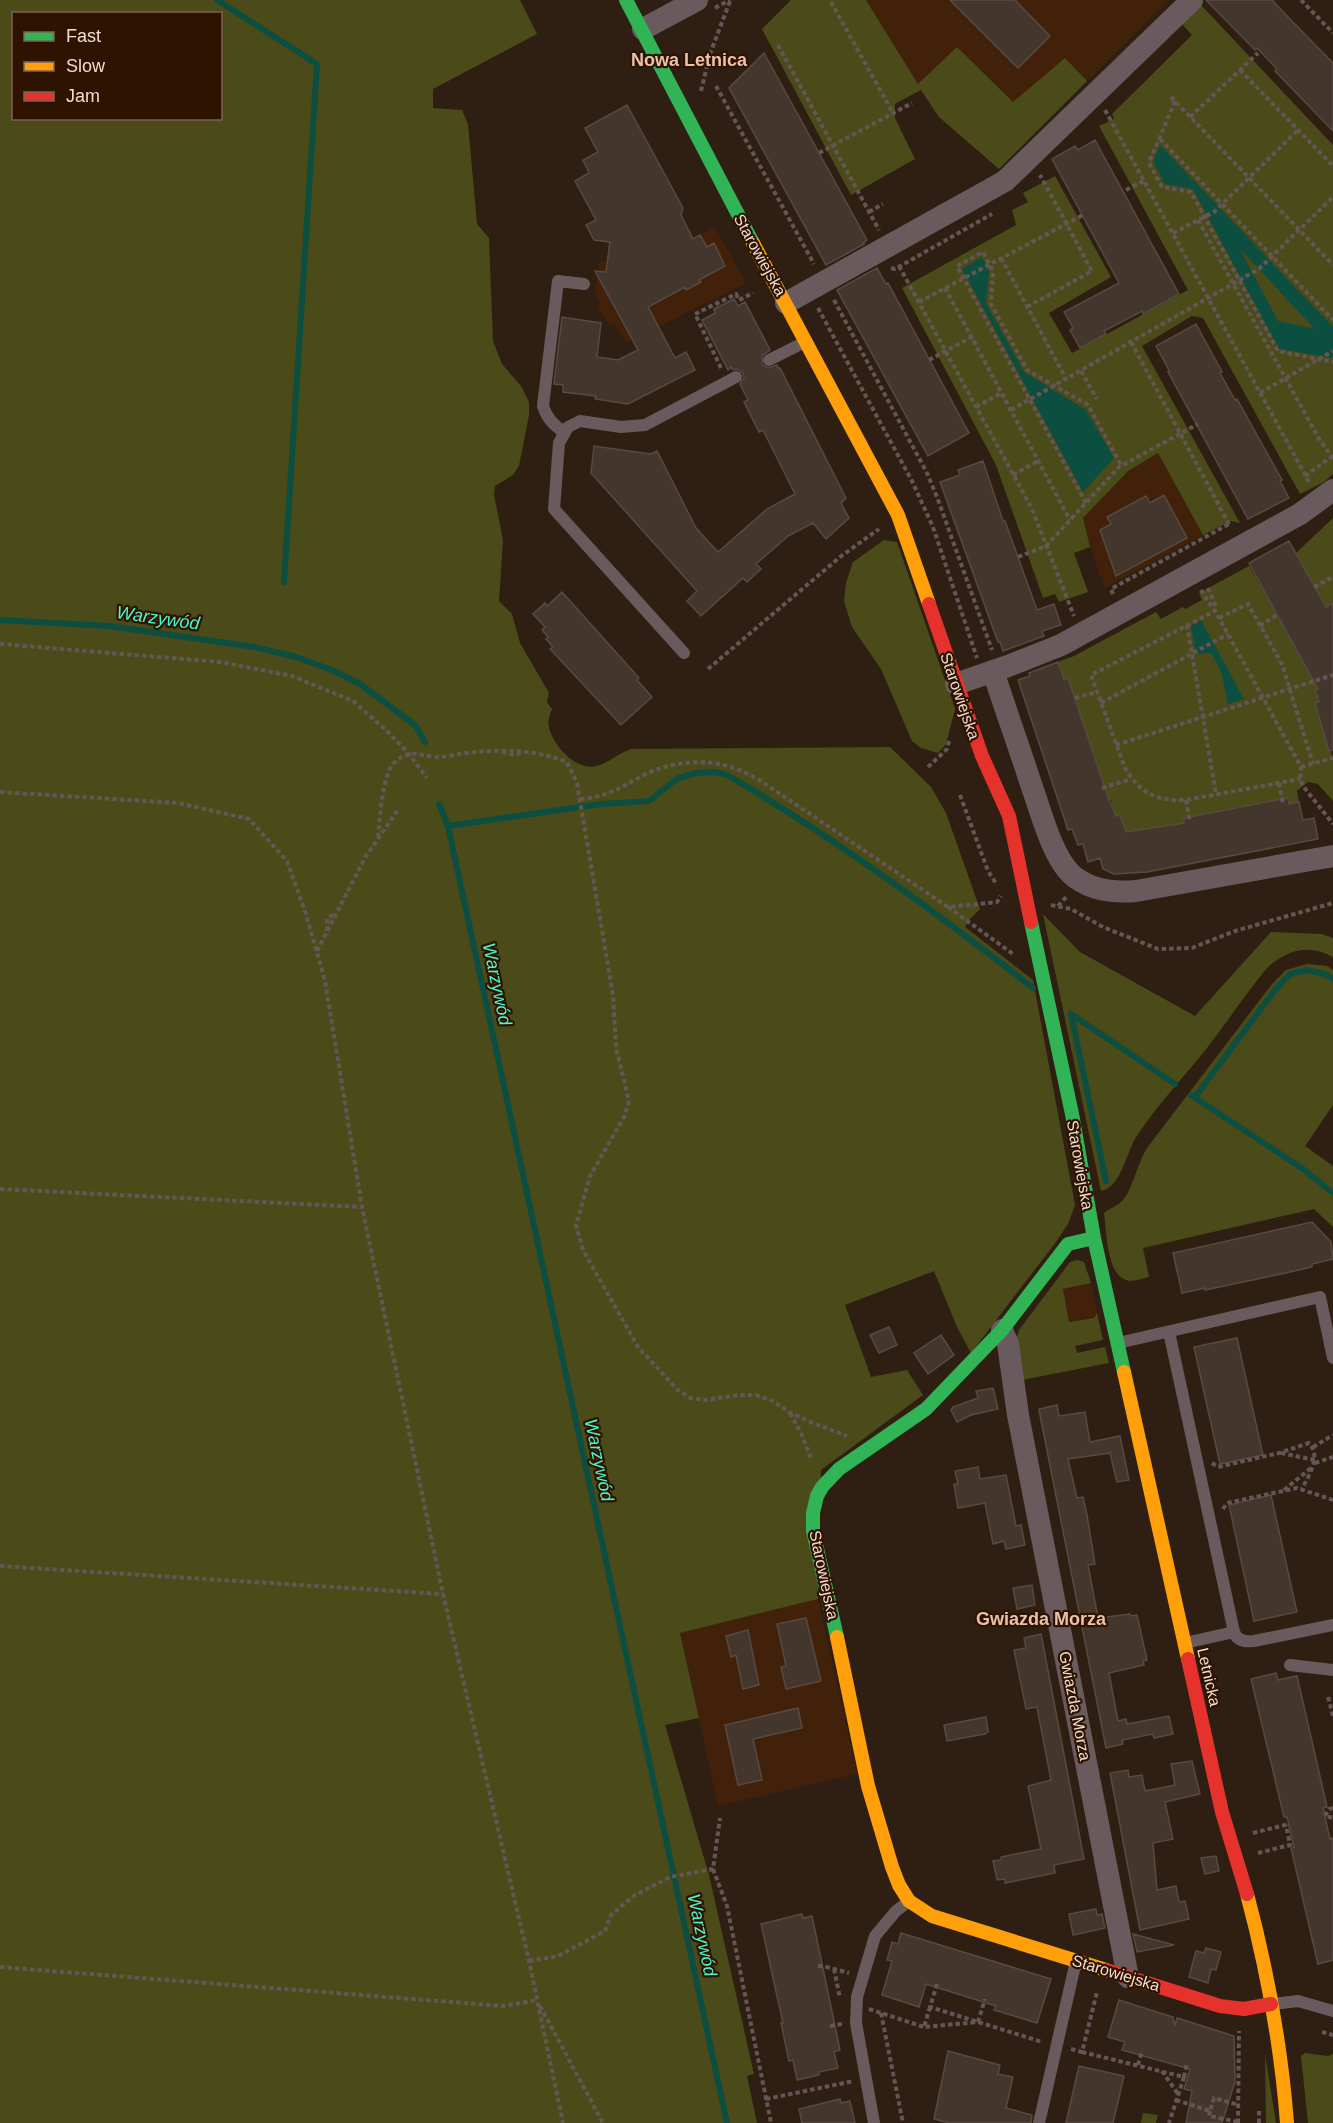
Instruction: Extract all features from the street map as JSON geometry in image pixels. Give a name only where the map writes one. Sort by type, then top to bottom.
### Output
[{"type":"street","name":"Starowiejska","points":[[626,0],[898,515],[982,756],[1009,816],[1072,1114],[1094,1238],[1068,1244],[1002,1330],[979,1356],[926,1409],[839,1469],[822,1486],[817,1496],[813,1513],[813,1531],[868,1786],[892,1867],[909,1901],[932,1916],[1220,2006],[1244,2009],[1271,2004]]},
{"type":"street","points":[[643,29],[697,0]]},
{"type":"street","points":[[786,303],[1005,182],[1192,0]]},
{"type":"street","points":[[956,684],[1061,645],[1300,514],[1326,495]]},
{"type":"street","points":[[996,670],[1055,849],[1070,873],[1086,884],[1120,893],[1333,856]]},
{"type":"street","name":"Letnicka","points":[[1094,1238],[1222,1812],[1247,1896],[1271,2004],[1284,2077],[1287,2123]]},
{"type":"street","name":"Gwiazda Morza","points":[[1002,1330],[1008,1344],[1018,1415],[1128,1977]]},
{"type":"lane","points":[[564,432],[553,424],[543,406],[558,281],[584,284]]},
{"type":"lane","points":[[769,360],[806,341]]},
{"type":"lane","points":[[684,653],[554,509],[559,443],[568,427],[580,422],[621,427],[645,425],[732,379]]},
{"type":"lane","points":[[1117,1343],[1320,1297],[1333,1358]]},
{"type":"lane","points":[[1169,1332],[1234,1632],[1243,1641],[1254,1641],[1333,1625]]},
{"type":"lane","points":[[1184,1643],[1234,1632]]},
{"type":"lane","points":[[1290,1665],[1333,1670]]},
{"type":"lane","points":[[874,2123],[856,2023],[857,1997],[875,1936],[896,1911],[909,1901]]},
{"type":"lane","points":[[1039,2123],[1062,2048],[1076,1961]]},
{"type":"lane","points":[[1271,2004],[1298,2001],[1333,2011]]},
{"type":"path","points":[[701,93],[710,54],[730,0]]},
{"type":"path","points":[[1301,0],[1333,33]]},
{"type":"path","points":[[831,2],[893,113]]},
{"type":"path","points":[[778,45],[882,235]]},
{"type":"path","points":[[1190,117],[1258,53]]},
{"type":"path","points":[[1240,70],[1333,166]]},
{"type":"path","points":[[716,86],[927,473],[938,497],[996,670]]},
{"type":"path","points":[[1171,97],[1333,265]]},
{"type":"path","points":[[1175,101],[1149,163],[1162,187],[1191,192],[1278,351],[1323,358],[1333,362]]},
{"type":"path","points":[[819,153],[912,103]]},
{"type":"path","points":[[1111,120],[1305,476],[1326,495]]},
{"type":"path","points":[[1173,233],[1206,216],[1220,205],[1298,130]]},
{"type":"path","points":[[1160,139],[1270,258],[1333,320]]},
{"type":"path","points":[[1126,190],[1144,181]]},
{"type":"path","points":[[1027,307],[1092,271],[1044,182]]},
{"type":"path","points":[[1011,411],[1259,269],[1333,197]]},
{"type":"path","points":[[869,212],[883,204]]},
{"type":"path","points":[[919,302],[1083,215]]},
{"type":"path","points":[[1198,220],[1285,379],[1332,458],[1305,476]]},
{"type":"path","points":[[1086,503],[957,267],[983,252],[993,272],[991,304],[1027,370],[1053,387],[1088,405],[1122,465]]},
{"type":"path","points":[[1001,258],[1066,379]]},
{"type":"path","points":[[899,266],[1032,509],[1071,608]]},
{"type":"path","points":[[945,288],[1070,520]]},
{"type":"path","points":[[732,379],[695,314],[736,294],[739,300],[755,292]]},
{"type":"path","points":[[930,360],[972,337]]},
{"type":"path","points":[[1131,342],[1233,531]]},
{"type":"path","points":[[1260,393],[1333,351]]},
{"type":"path","points":[[1081,370],[1097,399]]},
{"type":"path","points":[[976,407],[1001,393]]},
{"type":"path","points":[[1018,557],[1046,546],[1122,465],[1198,424]]},
{"type":"path","points":[[1013,475],[1038,461]]},
{"type":"path","points":[[1111,589],[1229,524]]},
{"type":"path","points":[[708,669],[840,557],[879,528]]},
{"type":"path","points":[[1314,586],[1333,577]]},
{"type":"path","points":[[1198,585],[1220,618],[1301,767],[1300,779],[1333,824]]},
{"type":"path","points":[[1210,591],[1216,606],[1215,611]]},
{"type":"path","points":[[1220,618],[1248,604],[1282,664],[1313,764]]},
{"type":"path","points":[[1215,611],[1091,675],[1125,768],[1131,779],[1147,794],[1170,801],[1300,779]]},
{"type":"path","points":[[1260,626],[1278,614]]},
{"type":"path","points":[[1187,625],[1194,652],[1216,794]]},
{"type":"path","points":[[1101,703],[1228,634]]},
{"type":"path","points":[[0,644],[220,662],[292,676],[353,701],[409,754],[427,778]]},
{"type":"path","points":[[1116,746],[1333,675]]},
{"type":"path","points":[[1075,698],[1097,692]]},
{"type":"path","points":[[378,837],[388,775],[393,763],[409,754],[417,753],[435,757],[493,750],[529,751],[567,762],[577,783],[613,995],[616,1048],[629,1101],[624,1117],[590,1176],[576,1225],[583,1250],[638,1347],[678,1390],[690,1398],[705,1400],[756,1395],[772,1401],[789,1412],[848,1436]]},
{"type":"path","points":[[1301,767],[1333,758]]},
{"type":"path","points":[[580,800],[614,793],[643,775],[682,763],[701,762],[732,767],[761,781],[948,907],[1014,955]]},
{"type":"path","points":[[1102,788],[1131,779]]},
{"type":"path","points":[[1279,783],[1283,804]]},
{"type":"path","points":[[0,792],[178,803],[249,819],[287,861],[306,914],[325,981],[362,1207],[443,1594],[529,1960],[562,2123]]},
{"type":"path","points":[[960,795],[988,872],[1003,893],[1028,907],[1049,904],[1071,909],[1103,927],[1158,950],[1192,948],[1235,931],[1333,903]]},
{"type":"path","points":[[1186,800],[1190,822]]},
{"type":"path","points":[[316,951],[327,931],[327,919],[338,910],[366,856],[398,810]]},
{"type":"path","points":[[948,907],[997,902],[1003,893]]},
{"type":"path","points":[[0,1189],[362,1207]]},
{"type":"path","points":[[789,1412],[801,1433],[822,1486]]},
{"type":"path","points":[[1313,1447],[1333,1436]]},
{"type":"path","points":[[1197,1462],[1207,1460],[1218,1467],[1279,1453],[1309,1443],[1313,1447],[1315,1461],[1302,1490]]},
{"type":"path","points":[[1279,1453],[1315,1461],[1333,1457]]},
{"type":"path","points":[[1284,1491],[1312,1468]]},
{"type":"path","points":[[1209,1515],[1220,1513],[1227,1503],[1297,1488],[1333,1500]]},
{"type":"path","points":[[1327,1498],[1333,1493]]},
{"type":"path","points":[[0,1566],[443,1594]]},
{"type":"path","points":[[1328,1697],[1333,1716]]},
{"type":"path","points":[[1333,1809],[1329,1809],[1325,1816],[1333,1818]]},
{"type":"path","points":[[720,1818],[713,1869],[726,1906],[771,2123]]},
{"type":"path","points":[[1243,1835],[1287,1825],[1290,1845],[1249,1855]]},
{"type":"path","points":[[529,1960],[558,1956],[605,1931],[611,1915],[635,1896],[670,1877],[713,1869]]},
{"type":"path","points":[[0,1966],[502,2006],[537,2000]]},
{"type":"path","points":[[818,1966],[849,1973]]},
{"type":"path","points":[[924,2027],[937,1984]]},
{"type":"path","points":[[1082,2052],[1097,1990]]},
{"type":"path","points":[[978,2022],[985,1999]]},
{"type":"path","points":[[537,2000],[603,2123]]},
{"type":"path","points":[[930,2007],[1062,2048],[1138,2064],[1184,2077]]},
{"type":"path","points":[[865,2008],[924,2027],[978,2022]]},
{"type":"path","points":[[881,2013],[903,2123]]},
{"type":"path","points":[[830,2026],[845,2023]]},
{"type":"path","points":[[1239,2105],[1214,2098],[1209,2116],[1238,2122],[1239,2105],[1239,2033],[1242,2023]]},
{"type":"path","points":[[1322,2032],[1333,2035]]},
{"type":"path","points":[[1138,2064],[1142,2051]]},
{"type":"path","points":[[1169,2123],[1188,2063]]},
{"type":"path","points":[[1162,2071],[1178,2094]]},
{"type":"path","points":[[766,2099],[866,2079]]},
{"type":"path","points":[[1176,2100],[1210,2111]]},
{"type":"shaded area","points":[[0,0],[520,0],[537,34],[433,89],[433,108],[462,110],[468,124],[477,224],[489,238],[493,341],[502,364],[521,386],[529,402],[529,415],[519,466],[513,475],[495,486],[494,495],[503,540],[499,601],[512,614],[520,643],[549,693],[547,702],[552,709],[548,723],[555,742],[567,756],[589,767],[601,765],[631,749],[890,747],[931,787],[946,813],[980,909],[965,927],[1033,980],[1075,1205],[1068,1224],[971,1353],[957,1327],[934,1271],[845,1305],[871,1377],[907,1370],[923,1395],[821,1470],[818,1599],[680,1633],[699,1718],[665,1725],[709,1875],[754,2074],[747,2076],[757,2123],[0,2123]]},
{"type":"shaded area","points":[[791,0],[866,0],[918,84],[957,47],[1013,102],[1065,58],[1087,81],[999,169],[939,117],[921,90],[895,104],[895,118],[915,159],[851,195],[762,29]]},
{"type":"shaded area","points":[[866,0],[1169,0],[999,169],[939,117]]},
{"type":"shaded area","points":[[1201,5],[1333,145],[1333,474],[1324,482],[1300,494],[1203,318],[1192,316],[1142,346],[1240,523],[1231,521],[1203,535],[1158,453],[1128,471],[1083,518],[1090,547],[1074,553],[1088,592],[1059,602],[1055,594],[1043,598],[996,465],[902,288],[1016,225],[1012,210],[1028,202],[1023,193],[1055,176],[1111,277],[1049,313],[1072,353],[1188,290],[1099,126],[1114,119],[1112,114],[1192,35],[1182,24]]},
{"type":"shaded area","points":[[715,227],[746,283],[626,343],[613,323],[610,326],[597,306],[601,303],[595,294],[599,261],[641,266]]},
{"type":"shaded area","points":[[1158,453],[1203,535],[1105,588],[1082,518],[1128,471]]},
{"type":"shaded area","points":[[1333,518],[1333,611],[1330,605],[1326,607],[1296,553]]},
{"type":"shaded area","points":[[884,540],[897,542],[955,709],[946,744],[938,753],[921,748],[912,741],[881,669],[852,627],[844,601],[846,583],[853,562]]},
{"type":"shaded area","points":[[1249,566],[1272,603],[1310,674],[1333,689],[1315,690],[1319,702],[1315,704],[1320,720],[1324,720],[1327,744],[1333,757],[1333,801],[1318,784],[1308,782],[1297,791],[1299,802],[1289,804],[1288,798],[1287,803],[1278,800],[1259,803],[1260,808],[1251,805],[1222,810],[1223,815],[1216,812],[1184,818],[1184,823],[1126,832],[1120,815],[1114,816],[1111,800],[1106,801],[1098,776],[1101,775],[1068,678],[1064,679],[1058,662],[1074,656],[1156,612],[1161,619],[1183,607],[1185,609],[1202,600],[1199,593]]},
{"type":"shaded area","points":[[1043,914],[1080,952],[1195,1016],[1271,932],[1322,934],[1333,938],[1333,957],[1316,951],[1299,950],[1283,956],[1268,967],[1143,1127],[1118,1177],[1108,1188],[1101,1191]]},
{"type":"shaded area","points":[[1307,964],[1327,966],[1333,970],[1333,1105],[1305,1146],[1333,1166],[1333,1227],[1314,1209],[1143,1248],[1149,1277],[1135,1281],[1122,1278],[1116,1272],[1109,1253],[1104,1213],[1123,1200],[1147,1148],[1272,984],[1286,970]]},
{"type":"shaded area","points":[[1077,1260],[1084,1262],[1091,1283],[1063,1289],[1069,1322],[1094,1318],[1097,1313],[1103,1340],[1075,1346],[1077,1353],[1105,1347],[1109,1363],[1022,1380],[1016,1341],[1019,1330],[1070,1262]]},
{"type":"shaded area","points":[[1091,1283],[1097,1313],[1094,1318],[1069,1322],[1063,1289]]},
{"type":"shaded area","points":[[818,1599],[857,1774],[718,1806],[680,1633]]},
{"type":"shaded area","points":[[1305,2053],[1328,2056],[1333,2054],[1333,2123],[1308,2123],[1301,2056]]},
{"type":"shaded area","points":[[1265,2054],[1276,2123],[1266,2123]]},
{"type":"shaded area","points":[[1143,2113],[1158,2115],[1156,2123],[1141,2123]]},
{"type":"water","points":[[1160,145],[1333,327],[1333,358],[1279,349],[1193,189],[1165,184],[1153,161]],"holes":[[[1242,251],[1315,329],[1278,321]]]},
{"type":"water","points":[[982,257],[989,272],[986,303],[1024,372],[1086,410],[1114,458],[1083,492],[962,269]]},
{"type":"water","points":[[1201,620],[1244,699],[1228,704],[1221,671],[1211,653],[1196,654],[1191,626]]},
{"type":"building","points":[[950,0],[1015,0],[1050,36],[1018,68]]},
{"type":"building","points":[[1206,0],[1272,0],[1333,63],[1333,131],[1275,71],[1277,69],[1257,48],[1255,50]]},
{"type":"building","points":[[764,53],[867,240],[864,244],[826,265],[729,88]]},
{"type":"building","points":[[627,105],[683,208],[681,215],[693,239],[700,235],[707,247],[714,243],[725,266],[686,290],[685,287],[648,307],[675,358],[686,352],[695,370],[628,404],[595,399],[596,396],[563,392],[563,385],[554,384],[562,317],[601,323],[597,357],[618,360],[638,350],[595,271],[606,272],[610,242],[594,240],[586,225],[596,220],[575,181],[589,173],[583,160],[598,152],[585,128]]},
{"type":"building","points":[[1095,140],[1179,294],[1143,314],[1142,311],[1104,331],[1106,334],[1080,348],[1070,330],[1073,328],[1064,312],[1119,283],[1052,159],[1075,146],[1078,150]]},
{"type":"building","points":[[877,268],[886,284],[888,283],[969,433],[928,456],[837,290]]},
{"type":"building","points":[[734,299],[738,306],[745,302],[770,350],[762,356],[762,364],[768,368],[777,365],[780,368],[846,498],[841,503],[849,518],[826,539],[813,523],[788,536],[756,564],[761,569],[747,582],[743,578],[701,616],[687,601],[697,591],[591,473],[594,446],[651,454],[657,451],[696,528],[718,552],[767,509],[795,494],[763,430],[759,432],[744,402],[748,400],[740,384],[744,378],[743,373],[731,367],[728,370],[702,320],[715,313],[714,309]]},
{"type":"building","points":[[1196,324],[1222,372],[1220,373],[1282,480],[1280,481],[1289,498],[1248,519],[1156,346]]},
{"type":"building","points":[[983,461],[1037,610],[1054,604],[1061,625],[1042,631],[1044,636],[1003,651],[940,482],[960,475],[958,470]]},
{"type":"building","points":[[1164,495],[1187,538],[1116,576],[1100,530],[1111,524],[1107,517],[1146,496],[1150,503]]},
{"type":"building","points":[[1289,541],[1326,607],[1333,603],[1333,750],[1329,751],[1315,703],[1319,702],[1315,690],[1318,689],[1249,563]]},
{"type":"building","points":[[562,592],[639,678],[637,680],[652,697],[621,725],[550,649],[553,647],[542,630],[545,627],[533,614],[545,603],[547,606]]},
{"type":"building","points":[[1058,662],[1064,679],[1068,678],[1109,800],[1116,816],[1120,815],[1126,832],[1184,823],[1184,818],[1288,798],[1289,804],[1299,802],[1303,820],[1314,818],[1318,839],[1147,872],[1114,874],[1103,869],[1100,858],[1088,862],[1083,844],[1078,845],[1072,829],[1068,830],[1018,680],[1030,676],[1029,673]]},
{"type":"building","points":[[1312,1222],[1331,1242],[1333,1259],[1312,1264],[1312,1267],[1281,1274],[1182,1293],[1173,1253]]},
{"type":"building","points":[[889,1327],[897,1345],[879,1353],[870,1335]]},
{"type":"building","points":[[941,1335],[954,1355],[928,1374],[914,1353]]},
{"type":"building","points":[[1237,1338],[1263,1455],[1220,1464],[1194,1347]]},
{"type":"building","points":[[993,1388],[998,1409],[971,1415],[957,1422],[951,1410],[953,1407],[978,1398],[976,1391]]},
{"type":"building","points":[[1057,1405],[1059,1416],[1085,1412],[1090,1442],[1120,1436],[1129,1480],[1117,1482],[1110,1453],[1068,1459],[1077,1498],[1083,1497],[1087,1515],[1095,1564],[1088,1565],[1098,1618],[1137,1615],[1147,1660],[1143,1661],[1144,1665],[1109,1673],[1118,1721],[1126,1719],[1127,1724],[1169,1716],[1173,1734],[1154,1738],[1153,1734],[1122,1740],[1123,1744],[1106,1748],[1039,1409]]},
{"type":"building","points":[[978,1467],[980,1479],[1006,1475],[1016,1526],[1021,1525],[1025,1545],[1006,1549],[1004,1541],[993,1544],[985,1503],[958,1508],[954,1484],[958,1484],[955,1471]]},
{"type":"building","points":[[1271,1495],[1297,1612],[1254,1621],[1229,1505]]},
{"type":"building","points":[[1032,1585],[1035,1605],[1017,1609],[1013,1588]]},
{"type":"building","points":[[806,1618],[821,1681],[786,1689],[781,1667],[786,1666],[777,1624]]},
{"type":"building","points":[[748,1630],[759,1685],[743,1689],[736,1655],[731,1657],[726,1636]]},
{"type":"building","points":[[1041,1634],[1084,1859],[1054,1865],[1055,1873],[1005,1883],[1005,1879],[997,1880],[993,1861],[1001,1860],[1001,1857],[1041,1849],[1028,1786],[1051,1780],[1037,1707],[1026,1709],[1014,1650],[1026,1648],[1024,1638]]},
{"type":"building","points":[[1276,1673],[1278,1680],[1297,1676],[1327,1807],[1323,1808],[1330,1839],[1333,1838],[1333,1960],[1318,1964],[1291,1848],[1294,1847],[1287,1817],[1284,1817],[1251,1679]]},
{"type":"building","points":[[798,1708],[802,1728],[753,1739],[762,1780],[738,1785],[725,1725]]},
{"type":"building","points":[[986,1717],[988,1732],[985,1734],[947,1741],[944,1725]]},
{"type":"building","points":[[1192,1761],[1200,1794],[1165,1802],[1173,1839],[1153,1843],[1157,1890],[1176,1886],[1179,1902],[1185,1901],[1189,1919],[1140,1930],[1110,1773],[1128,1770],[1129,1777],[1142,1775],[1145,1791],[1175,1785],[1171,1764]]},
{"type":"building","points":[[1216,1856],[1219,1871],[1205,1874],[1201,1858]]},
{"type":"building","points":[[1096,1909],[1097,1915],[1102,1914],[1105,1928],[1073,1935],[1069,1914]]},
{"type":"building","points":[[802,1914],[803,1918],[812,1916],[840,2050],[834,2052],[838,2068],[797,2080],[793,2060],[789,2061],[761,1924]]},
{"type":"building","points":[[901,1933],[1051,1979],[1037,2023],[994,2010],[996,2006],[926,1984],[919,2007],[882,1995],[892,1961],[887,1960],[892,1942],[898,1944]]},
{"type":"building","points":[[1133,1934],[1174,1945],[1137,1952]]},
{"type":"building","points":[[1206,1948],[1221,1952],[1216,1970],[1211,1969],[1208,1983],[1189,1977],[1196,1951],[1204,1953]]},
{"type":"building","points":[[1119,2000],[1173,2017],[1175,2026],[1177,2018],[1234,2036],[1235,2082],[1222,2123],[1186,2123],[1192,2091],[1184,2089],[1190,2069],[1122,2050],[1125,2042],[1108,2037]]},
{"type":"building","points":[[948,2051],[1000,2065],[998,2074],[1013,2077],[1006,2108],[1032,2115],[1031,2123],[950,2123],[934,2119]]},
{"type":"building","points":[[1079,2066],[1124,2076],[1113,2123],[1066,2123]]},
{"type":"building","points":[[840,2099],[841,2103],[850,2101],[855,2123],[802,2123],[799,2109]]},
{"type":"waterway","points":[[217,0],[317,64],[284,582]]},
{"type":"waterway","name":"Warzywód","points":[[0,620],[109,626],[254,647],[296,657],[332,670],[360,684],[415,725],[425,742]]},
{"type":"waterway","points":[[448,826],[601,804],[649,801],[678,778],[697,773],[714,772],[727,775],[845,849],[959,931],[1033,988]]},
{"type":"waterway","name":"Warzywód","points":[[439,804],[448,826],[727,2123]]},
{"type":"waterway","points":[[1195,1097],[1275,990],[1290,974],[1306,970],[1325,974],[1333,979]]},
{"type":"waterway","points":[[1071,1014],[1106,1181]]},
{"type":"waterway","points":[[1071,1014],[1175,1084]]},
{"type":"waterway","points":[[1191,1095],[1303,1169],[1333,1193]]},
{"type":"traffic: fast","points":[[626,0],[753,243]]},
{"type":"traffic: fast","points":[[1031,922],[1072,1114],[1094,1238],[1124,1372]]},
{"type":"traffic: fast","points":[[837,1637],[813,1531],[813,1513],[822,1487],[839,1469],[926,1409],[1002,1330],[1068,1244],[1094,1238]]},
{"type":"traffic: slow","points":[[753,243],[898,515],[929,604]]},
{"type":"traffic: slow","points":[[1124,1372],[1188,1659]]},
{"type":"traffic: slow","points":[[837,1637],[868,1786],[892,1867],[909,1901],[932,1916],[1106,1970]]},
{"type":"traffic: slow","points":[[1247,1894],[1272,2007],[1287,2123]]},
{"type":"traffic: jam","points":[[929,604],[982,756],[1009,816],[1031,922]]},
{"type":"traffic: jam","points":[[1188,1659],[1222,1812],[1247,1894]]},
{"type":"traffic: jam","points":[[1106,1970],[1220,2006],[1244,2009],[1271,2004]]},
{"type":"district","name":"Nowa Letnica","points":[[689,60]]},
{"type":"district","name":"Gwiazda Morza","points":[[1041,1619]]}]
